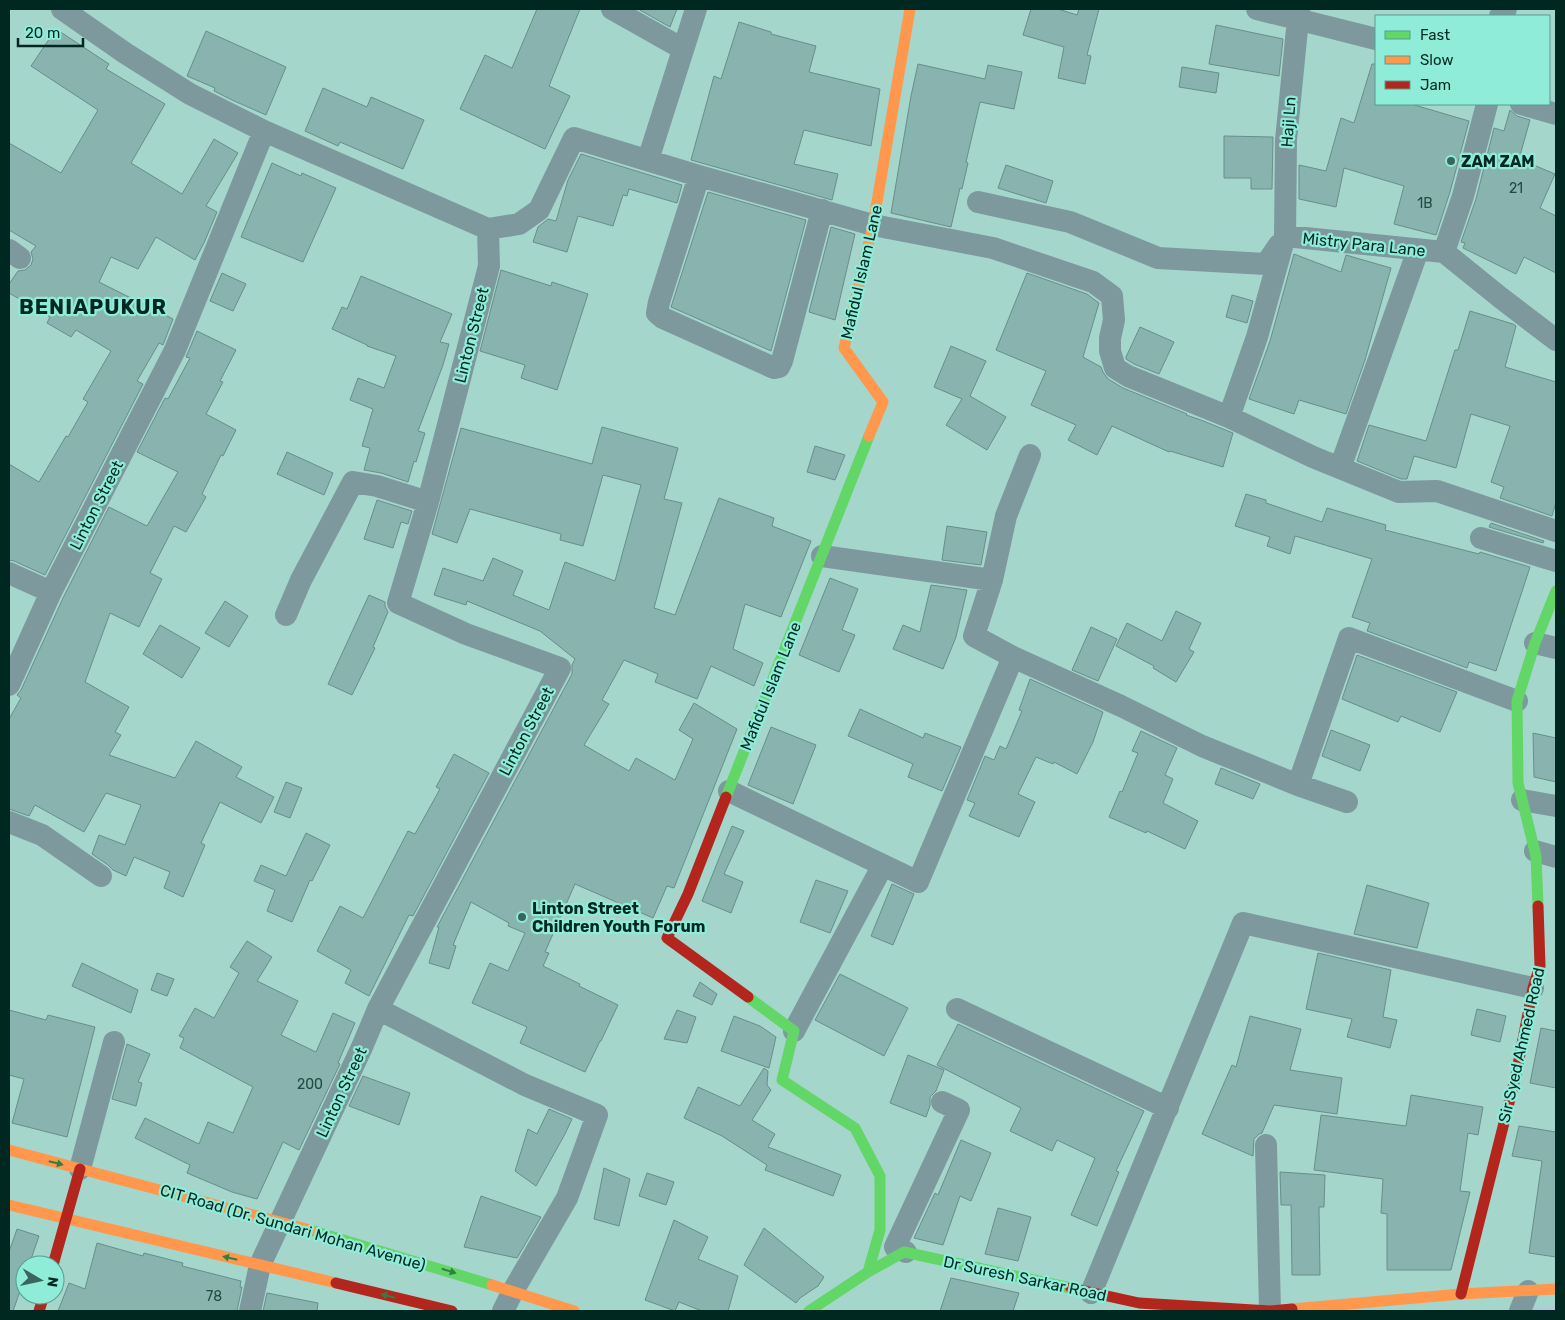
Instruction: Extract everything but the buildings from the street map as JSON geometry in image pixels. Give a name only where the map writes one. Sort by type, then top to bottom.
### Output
[{"type":"street","points":[[62,9],[125,53],[190,94],[264,130],[488,229],[519,224],[539,210],[574,138],[699,176],[873,225],[992,248],[1093,282],[1112,296],[1114,320],[1110,338],[1110,351],[1115,368],[1128,376],[1229,417],[1313,457],[1399,492],[1437,491],[1556,531]]},
{"type":"street","points":[[612,9],[683,49]]},
{"type":"street","points":[[648,160],[696,9]]},
{"type":"street","name":"Mafidul Islam Lane","points":[[794,1031],[667,938],[688,894],[883,402],[844,348],[873,225],[910,9]]},
{"type":"street","points":[[1257,9],[1298,13],[1375,39]]},
{"type":"street","name":"Haji Ln","points":[[1229,417],[1257,336],[1285,236],[1286,140],[1298,13]]},
{"type":"street","points":[[1486,105],[1463,196],[1444,252],[1556,340]]},
{"type":"street","points":[[1524,105],[1556,114]]},
{"type":"street","name":"Linton Street","points":[[9,685],[51,592],[174,350],[264,130]]},
{"type":"street","points":[[699,176],[659,302],[658,314],[663,318],[774,368],[779,367],[782,362],[822,210]]},
{"type":"street","name":"Mistry Para Lane","points":[[978,202],[1070,222],[1158,258],[1266,264],[1285,236],[1444,252]]},
{"type":"street","name":"Linton Street","points":[[260,1265],[362,1047],[378,1008],[560,668],[466,634],[398,603],[428,502],[489,266],[488,229]]},
{"type":"street","points":[[1340,468],[1418,250]]},
{"type":"street","points":[[1030,455],[1006,516],[992,580],[974,636],[1013,657],[1121,706],[1202,746],[1298,785],[1348,802]]},
{"type":"street","points":[[286,615],[301,580],[353,482],[378,486],[428,502]]},
{"type":"street","points":[[1481,538],[1556,561]]},
{"type":"street","points":[[822,556],[992,580]]},
{"type":"street","points":[[9,573],[51,592]]},
{"type":"street","name":"Sir Syed Ahmed Road","points":[[1461,1294],[1516,1075],[1532,988],[1540,966],[1546,854],[1522,800],[1518,783],[1517,701],[1535,643],[1556,591]]},
{"type":"street","points":[[1298,785],[1349,638],[1517,701]]},
{"type":"street","points":[[1535,643],[1556,648]]},
{"type":"street","points":[[729,791],[918,882],[1013,657]]},
{"type":"street","points":[[1522,800],[1556,806]]},
{"type":"street","points":[[9,822],[42,835],[101,876]]},
{"type":"street","points":[[868,1272],[880,1230],[880,1176],[854,1128],[782,1080],[794,1031],[883,865]]},
{"type":"street","points":[[1091,1292],[1243,923],[1532,988]]},
{"type":"street","points":[[378,1008],[525,1085],[597,1115],[567,1198],[513,1290],[503,1311]]},
{"type":"street","points":[[957,1009],[1168,1108]]},
{"type":"street","points":[[55,1255],[114,1042]]},
{"type":"street","points":[[906,1252],[895,1247],[959,1110],[942,1102]]},
{"type":"street","points":[[1266,1145],[1270,1311]]},
{"type":"street","name":"CIT Road (Dr. Sundari Mohan Avenue)","points":[[9,1150],[280,1221],[513,1290],[574,1311]]},
{"type":"street","points":[[9,1205],[452,1311]]},
{"type":"street","points":[[809,1311],[868,1272],[906,1252]]},
{"type":"street","name":"Dr Suresh Sarkar Road","points":[[906,1252],[1139,1303],[1270,1311],[1461,1294],[1524,1301],[1556,1290]]},
{"type":"street","points":[[250,1311],[260,1265]]},
{"type":"shaded area","points":[[1556,1306],[1556,1311],[1499,1311]]},
{"type":"traffic: fast","points":[[726,797],[869,436]]},
{"type":"traffic: fast","points":[[1538,906],[1536,856],[1518,783],[1517,701],[1535,643],[1556,591]]},
{"type":"traffic: fast","points":[[748,997],[794,1031],[782,1080],[855,1128],[880,1176],[880,1230],[868,1272]]},
{"type":"traffic: fast","points":[[310,1230],[492,1285]]},
{"type":"traffic: fast","points":[[809,1311],[868,1272],[904,1252],[1071,1288]]},
{"type":"traffic: slow","points":[[869,436],[883,402],[844,348],[873,225],[910,9]]},
{"type":"traffic: slow","points":[[9,1150],[310,1230]]},
{"type":"traffic: slow","points":[[9,1205],[336,1283]]},
{"type":"traffic: slow","points":[[492,1285],[574,1311]]},
{"type":"traffic: slow","points":[[1292,1309],[1461,1294],[1556,1289]]},
{"type":"traffic: jam","points":[[726,797],[688,894],[667,938],[748,997]]},
{"type":"traffic: jam","points":[[1461,1294],[1516,1075],[1533,988],[1540,966],[1538,906]]},
{"type":"traffic: jam","points":[[56,1255],[80,1169]]},
{"type":"traffic: jam","points":[[336,1283],[452,1311]]},
{"type":"traffic: jam","points":[[1071,1288],[1139,1303],[1270,1311],[1292,1309]]},
{"type":"traffic: jam","points":[[39,1311],[41,1305]]},
{"type":"place","name":"ZAM ZAM","points":[[1451,161]]},
{"type":"place","name":"Linton Street Children Youth Forum","points":[[522,917]]},
{"type":"district","name":"BENIAPUKUR","points":[[93,307]]}]
